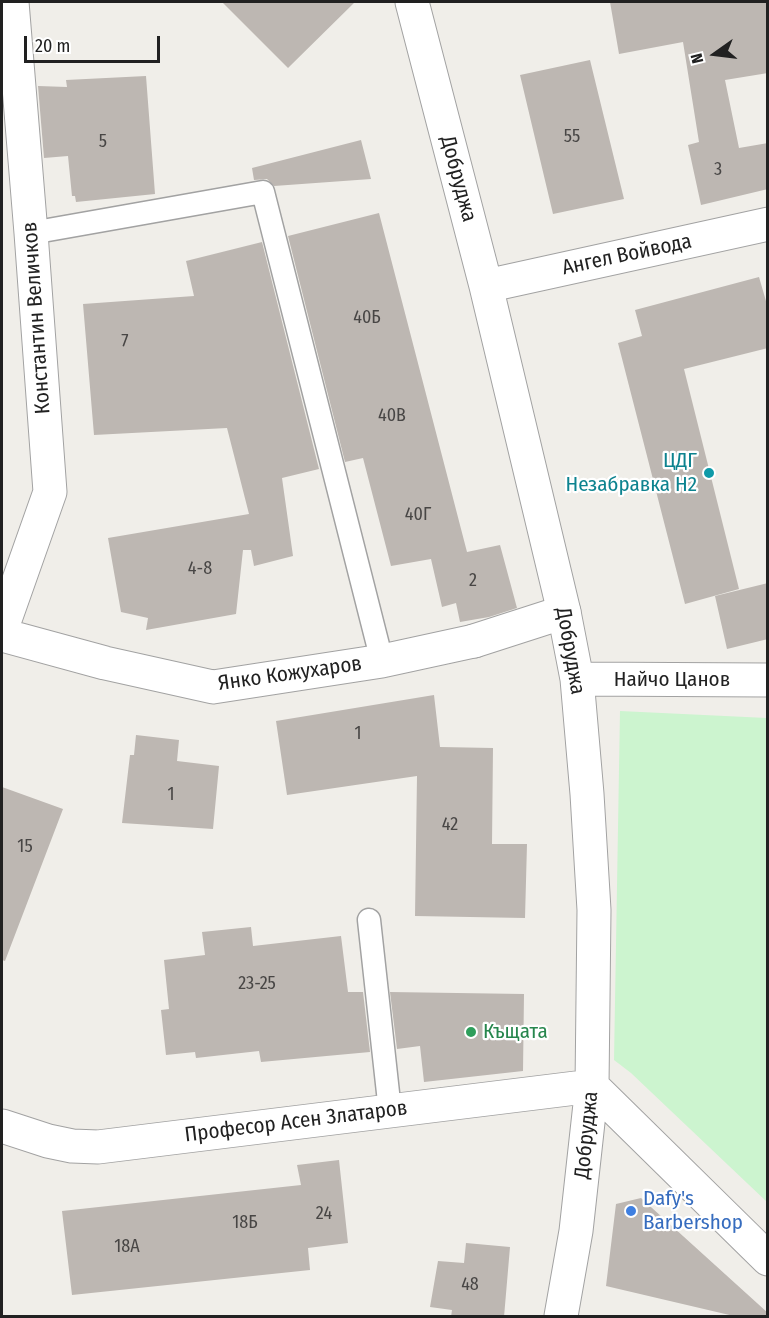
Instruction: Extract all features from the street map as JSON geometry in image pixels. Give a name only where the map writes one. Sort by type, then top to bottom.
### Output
[{"type":"street","name":"Константин Величков","points":[[2,627],[50,492],[12,2]]},
{"type":"street","name":"Добруджа","points":[[412,2],[486,286],[564,612],[577,679],[594,910],[592,1086],[576,1231],[561,1317]]},
{"type":"street","name":"Ангел Войвода","points":[[486,286],[768,224]]},
{"type":"street","name":"Янко Кожухаров","points":[[2,635],[105,663],[213,687],[382,661],[474,640],[564,612]]},
{"type":"street","name":"Найчо Цанов","points":[[577,679],[768,680]]},
{"type":"street","name":"Професор Асен Златаров","points":[[2,1127],[72,1146],[98,1147],[592,1086]]},
{"type":"street","points":[[592,1086],[768,1259]]},
{"type":"lane","points":[[31,233],[263,192],[382,661]]},
{"type":"lane","points":[[369,920],[390,1111]]},
{"type":"green space","points":[[620,711],[767,718],[767,1202],[631,1073],[614,1060]]},
{"type":"building","points":[[222,2],[355,2],[288,68]]},
{"type":"building","points":[[610,2],[768,2],[768,73],[725,80],[739,148],[768,143],[768,189],[701,205],[688,145],[699,142],[683,42],[619,54]]},
{"type":"building","points":[[590,60],[624,199],[553,214],[520,75]]},
{"type":"building","points":[[146,76],[155,194],[76,202],[75,196],[72,196],[68,156],[44,158],[38,86],[67,87],[66,80]]},
{"type":"building","points":[[361,140],[371,179],[274,186],[267,179],[254,180],[252,168]]},
{"type":"building","points":[[379,213],[467,552],[500,545],[517,608],[489,617],[460,622],[456,603],[442,607],[431,559],[391,566],[363,458],[345,462],[288,236]]},
{"type":"building","points":[[262,242],[319,469],[282,478],[293,556],[254,566],[251,550],[243,550],[236,614],[146,630],[148,618],[121,612],[108,538],[249,514],[227,428],[94,435],[83,304],[194,296],[186,261]]},
{"type":"building","name":"ЦДГ Незабравка Н2","points":[[759,277],[768,308],[768,348],[684,369],[739,589],[685,604],[618,343],[642,336],[635,310]]},
{"type":"building","points":[[768,583],[768,639],[727,649],[715,596]]},
{"type":"building","points":[[434,695],[440,747],[493,748],[492,844],[527,844],[525,918],[415,916],[417,776],[287,795],[276,721]]},
{"type":"building","points":[[136,735],[179,740],[177,761],[219,766],[213,829],[122,823],[130,755],[134,755]]},
{"type":"building","points":[[2,787],[63,809],[5,961],[2,960]]},
{"type":"building","points":[[251,927],[253,946],[341,936],[348,992],[363,992],[370,1052],[261,1062],[259,1051],[196,1058],[195,1052],[166,1055],[161,1010],[169,1009],[164,960],[205,955],[202,932]]},
{"type":"building","name":"Къщата","points":[[390,992],[524,994],[523,1071],[424,1082],[420,1046],[397,1049]]},
{"type":"building","points":[[339,1160],[348,1243],[308,1248],[310,1270],[72,1295],[62,1211],[301,1185],[297,1165]]},
{"type":"building","points":[[641,1198],[768,1313],[768,1317],[738,1317],[606,1286],[616,1204]]},
{"type":"building","points":[[466,1243],[510,1247],[504,1317],[451,1317],[452,1310],[430,1307],[438,1261],[464,1263]]},
{"type":"place","name":"ЦДГ Незабравка Н2","points":[[709,473]]},
{"type":"place","name":"Къщата","points":[[471,1032]]},
{"type":"place","name":"Dafy's Barbershop","points":[[631,1211]]}]
